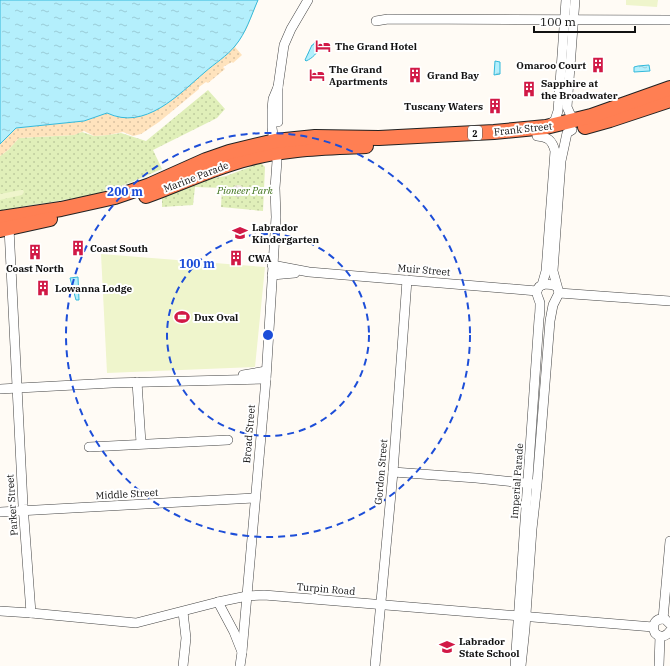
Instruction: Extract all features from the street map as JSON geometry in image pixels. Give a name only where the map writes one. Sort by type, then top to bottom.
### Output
[{"type":"highway","name":"Frank Street","points":[[576,125],[670,88]]},
{"type":"highway","name":"Frank Street","points":[[275,147],[317,148],[493,140],[610,120],[670,100]]},
{"type":"highway","name":"Marine Parade","points":[[3,225],[133,201],[213,169],[249,158],[275,147]]},
{"type":"street","points":[[275,147],[272,128],[272,109],[273,99],[278,87],[285,39],[308,0]]},
{"type":"street","points":[[566,0],[569,19],[567,107],[576,125]]},
{"type":"street","points":[[542,132],[555,120],[558,111],[569,19],[575,0]]},
{"type":"street","points":[[376,21],[388,19],[670,20]]},
{"type":"street","name":"Imperial Parade","points":[[514,666],[522,617],[532,528],[531,426],[539,319],[539,291],[546,271],[561,161],[567,133],[576,125]]},
{"type":"street","name":"Imperial Parade","points":[[532,484],[542,426],[550,321],[557,293],[553,271],[555,151],[553,143],[542,132]]},
{"type":"street","name":"Broad Street","points":[[240,666],[266,375],[276,217],[282,168],[281,161],[275,147]]},
{"type":"street","name":"Parker Street","points":[[3,225],[10,243],[16,389],[31,613]]},
{"type":"street","name":"Muir Street","points":[[272,270],[539,291]]},
{"type":"street","name":"Gordon Street","points":[[375,666],[393,472],[407,280]]},
{"type":"street","points":[[557,293],[552,285],[539,291],[546,300],[557,293],[670,301]]},
{"type":"street","points":[[0,389],[220,379],[266,375]]},
{"type":"street","points":[[137,382],[141,443]]},
{"type":"street","points":[[531,426],[542,426]]},
{"type":"street","points":[[89,446],[228,440]]},
{"type":"street","points":[[393,472],[532,484]]},
{"type":"street","name":"Middle Street","points":[[0,512],[254,498]]},
{"type":"street","points":[[670,541],[666,621],[658,620],[653,626],[655,633],[660,636],[665,636],[670,631]]},
{"type":"street","name":"Turpin Road","points":[[0,611],[136,623],[247,596],[279,596],[522,617],[653,626]]},
{"type":"street","name":"Broad Street","points":[[218,602],[234,632],[242,652]]},
{"type":"street","points":[[182,666],[186,638],[183,612]]},
{"type":"street","name":"Imperial Parade","points":[[521,666],[522,617]]},
{"type":"street","points":[[659,666],[660,636]]},
{"type":"green space","points":[[626,0],[658,0],[657,7],[626,5]]},
{"type":"green space","points":[[208,90],[225,109],[217,118],[153,150],[162,169],[99,193],[0,211],[0,156],[19,138],[73,135],[82,132],[94,136],[121,133],[146,141]]},
{"type":"green space","name":"Pioneer Park","points":[[261,163],[265,167],[263,211],[221,207],[222,188],[195,187],[193,205],[162,207],[162,198],[208,179],[226,176]]},
{"type":"green space","points":[[21,190],[24,192],[22,195],[0,200],[0,194]]},
{"type":"green space","name":"Dux Oval","points":[[101,254],[265,267],[255,367],[107,373]]},
{"type":"sand","points":[[241,0],[258,0],[247,28],[235,47],[242,55],[233,63],[232,62],[223,67],[225,69],[208,83],[206,82],[199,87],[199,89],[159,122],[141,134],[133,136],[123,132],[94,136],[84,131],[74,135],[19,138],[0,156],[0,144],[16,128],[84,121],[107,113],[116,117],[133,117],[148,114],[169,102],[234,47]]},
{"type":"shaded area","points":[[236,185],[240,185],[244,191],[240,197],[236,197],[232,193],[232,189]]},
{"type":"water","points":[[0,0],[258,0],[245,30],[232,50],[184,91],[160,108],[148,114],[135,117],[121,117],[107,113],[84,121],[16,128],[0,144]]},
{"type":"water","points":[[315,42],[320,44],[320,47],[311,58],[306,61],[305,60],[312,45]]},
{"type":"water","points":[[495,61],[500,62],[500,74],[494,75]]},
{"type":"water","points":[[649,65],[650,71],[634,72],[634,67]]},
{"type":"water","points":[[78,277],[79,300],[76,300],[70,278]]},
{"type":"place","name":"The Grand Hotel","points":[[323,46]]},
{"type":"place","name":"Omaroo Court","points":[[598,65]]},
{"type":"place","name":"The Grand Apartments","points":[[317,75]]},
{"type":"place","name":"Grand Bay","points":[[415,75]]},
{"type":"place","name":"Sapphire at the Broadwater","points":[[529,89]]},
{"type":"place","name":"Tuscany Waters","points":[[495,106]]},
{"type":"place","name":"Labrador Kindergarten","points":[[240,233]]},
{"type":"place","name":"Coast South","points":[[78,248]]},
{"type":"place","name":"Coast North","points":[[35,252]]},
{"type":"place","name":"CWA","points":[[236,258]]},
{"type":"place","name":"Lowanna Lodge","points":[[43,288]]},
{"type":"place","name":"Dux Oval","points":[[182,317]]},
{"type":"place","name":"Labrador State School","points":[[447,647]]}]
